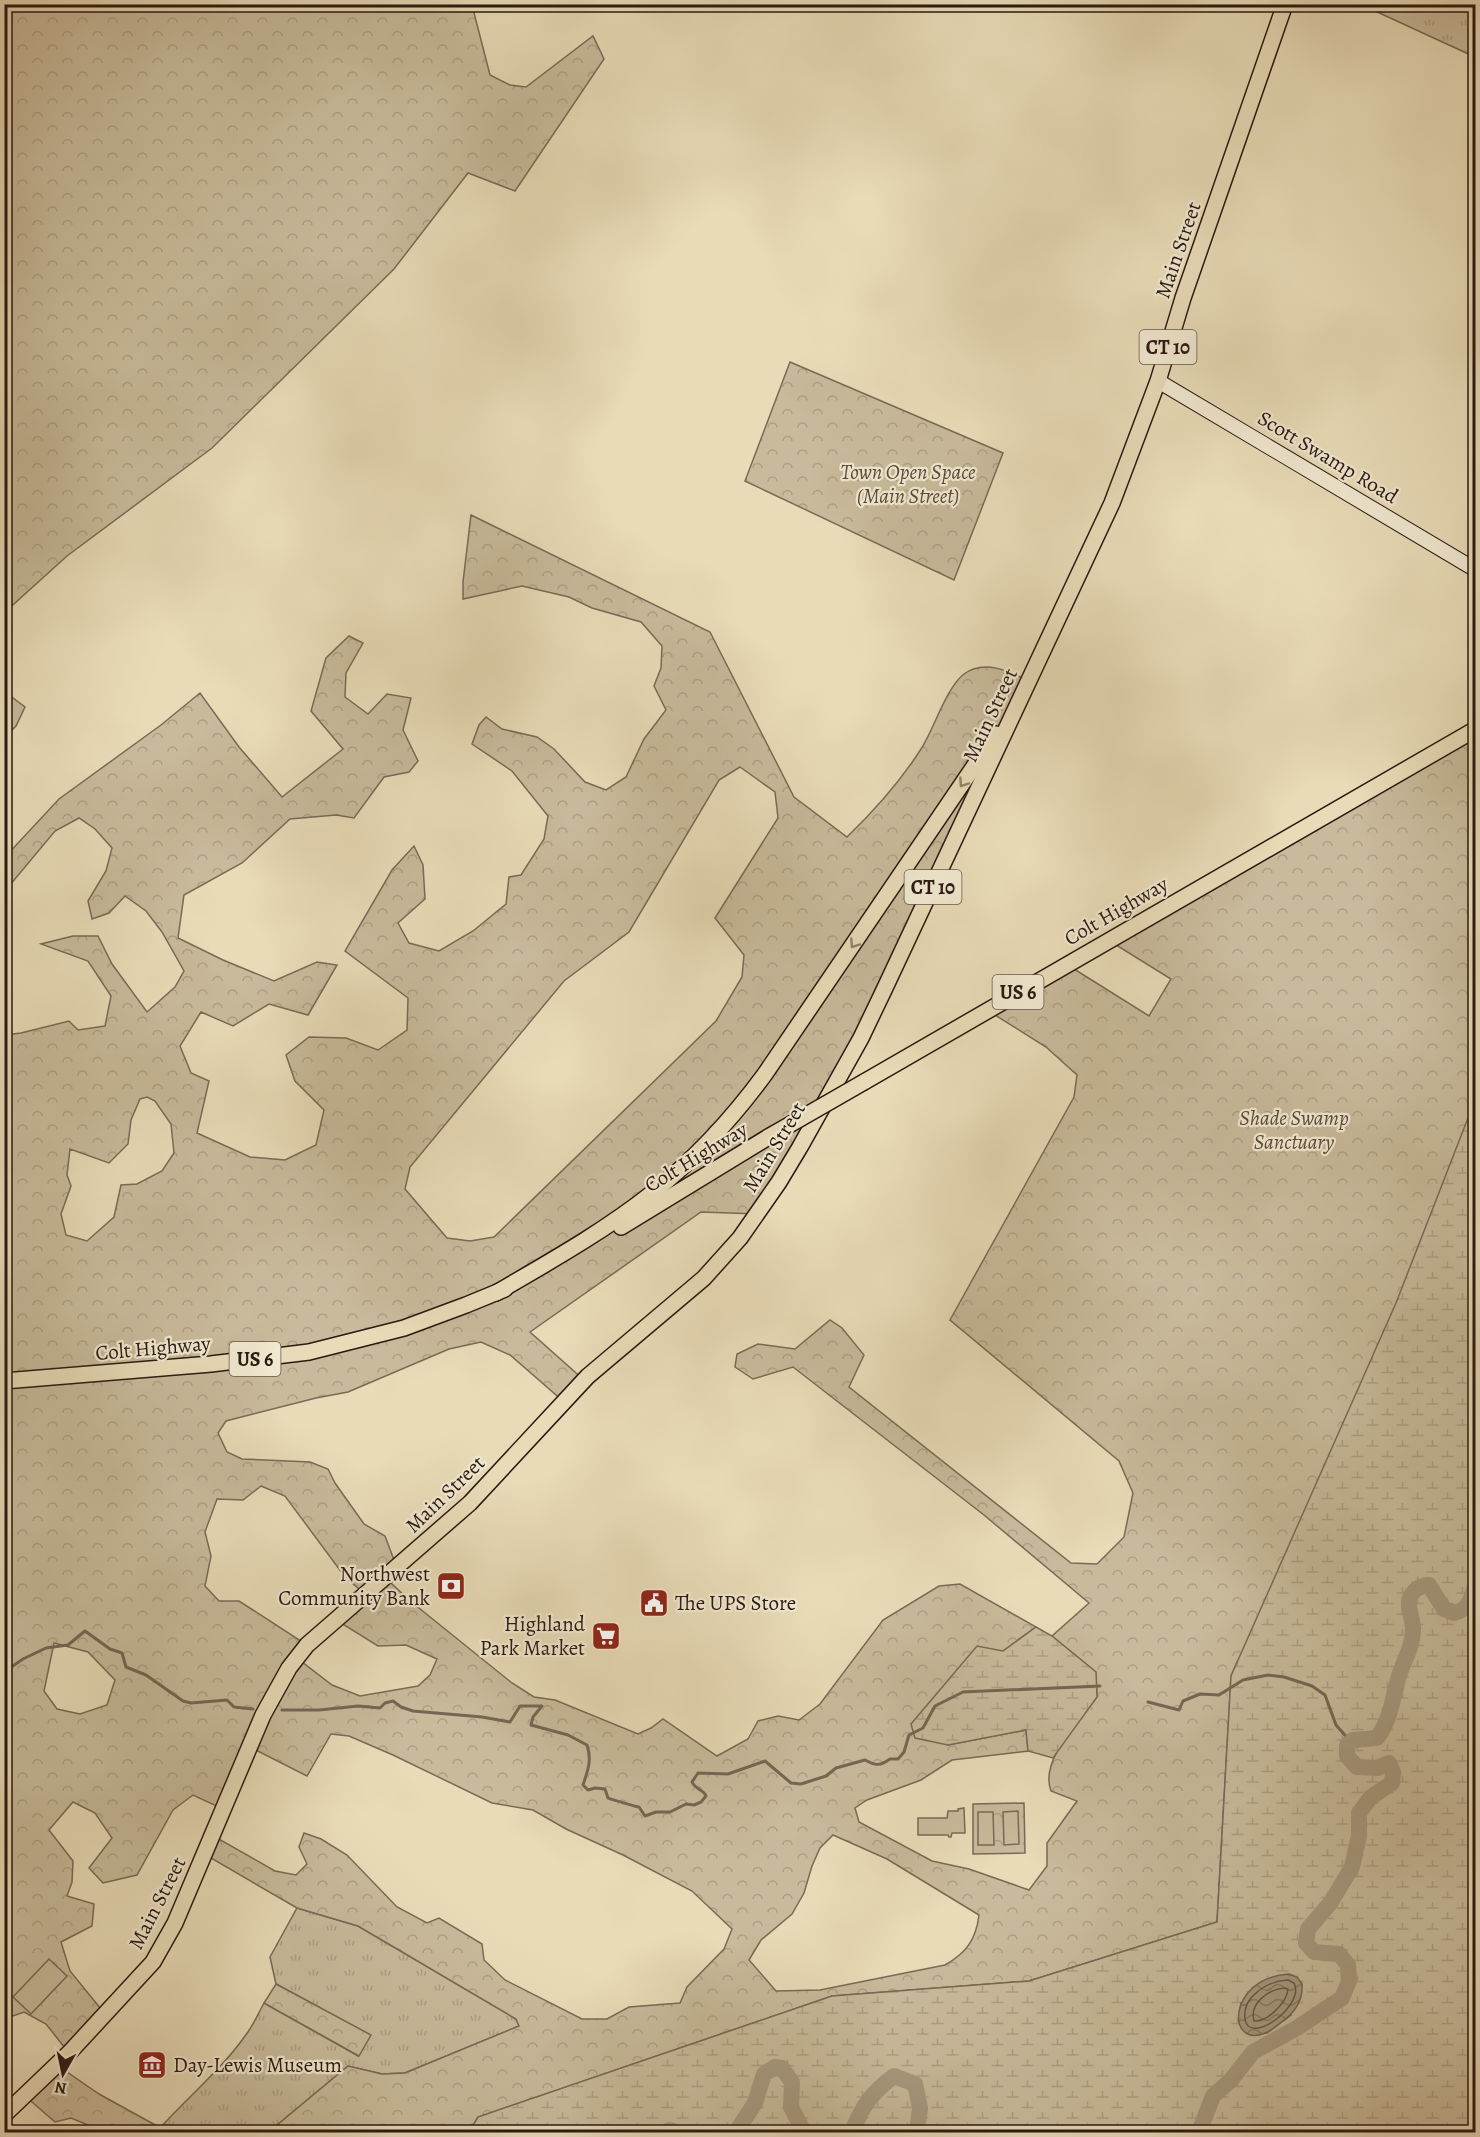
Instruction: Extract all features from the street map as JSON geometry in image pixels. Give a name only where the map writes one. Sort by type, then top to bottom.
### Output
[{"type":"highway","name":"Main Street","points":[[4,2115],[69,2053],[153,1962],[175,1923],[263,1715],[289,1668],[307,1645],[470,1503],[588,1376],[704,1278],[758,1214],[800,1147],[866,1028],[1112,503],[1158,381],[1183,298],[1285,4]]},
{"type":"highway","points":[[496,1293],[587,1239],[649,1195],[688,1161],[735,1113],[765,1074],[951,802],[1029,681]]},
{"type":"highway","name":"Colt Highway","points":[[4,1381],[222,1363],[309,1352],[404,1328],[496,1293],[590,1246],[770,1136],[1476,729]]},
{"type":"main road","name":"Scott Swamp Road","points":[[1158,381],[1476,570]]},
{"type":"green space","points":[[5,4],[472,5],[490,75],[510,85],[526,87],[593,36],[604,59],[515,191],[468,173],[394,269],[212,448],[67,556],[5,612]]},
{"type":"green space","points":[[1362,5],[1475,5],[1475,57]]},
{"type":"green space","name":"Town Open Space (Main Street)","points":[[790,362],[1003,453],[954,580],[745,481]]},
{"type":"green space","name":"Shade Swamp Sanctuary","points":[[471,515],[710,632],[794,797],[847,837],[905,773],[926,741],[952,689],[964,674],[980,667],[988,667],[1005,670],[1029,681],[884,990],[758,1214],[701,1212],[530,1332],[584,1380],[563,1401],[510,1355],[481,1342],[449,1349],[348,1392],[226,1421],[218,1433],[227,1452],[242,1459],[310,1462],[328,1469],[335,1483],[364,1524],[385,1536],[397,1568],[391,1583],[512,1683],[534,1697],[555,1700],[638,1734],[663,1719],[717,1756],[748,1739],[758,1721],[778,1716],[799,1720],[820,1704],[883,1620],[939,1586],[960,1584],[1036,1627],[1003,1651],[948,1745],[1026,1730],[1028,1751],[952,1760],[921,1780],[867,1800],[855,1808],[859,1822],[932,1861],[969,1869],[1029,1890],[1047,1866],[1047,1843],[1077,1801],[1051,1791],[1049,1779],[1051,1767],[1063,1741],[1097,1697],[1096,1672],[1052,1636],[1089,1603],[984,1515],[793,1367],[753,1379],[735,1367],[737,1354],[758,1344],[795,1349],[830,1320],[842,1328],[864,1355],[849,1387],[1071,1563],[1097,1564],[1124,1537],[1133,1493],[1119,1461],[950,1320],[1074,1097],[1077,1075],[1046,1047],[987,1010],[1066,964],[1149,1016],[1171,979],[1108,940],[1475,729],[1475,1645],[1237,1662],[1231,1676],[1217,1922],[1029,1981],[832,1996],[478,2117],[469,2132],[243,2132],[252,2129],[271,2130],[348,2066],[382,2074],[405,2073],[519,2026],[516,2019],[358,1926],[297,1908],[204,1854],[212,1835],[275,1871],[296,1875],[307,1864],[299,1847],[304,1833],[321,1839],[347,1855],[397,1907],[427,1923],[439,1918],[482,1944],[484,1960],[505,1980],[582,2019],[607,2019],[629,2007],[680,2003],[687,1987],[724,1949],[732,1929],[692,1891],[623,1855],[566,1829],[533,1810],[492,1803],[349,1736],[331,1734],[307,1776],[250,1747],[223,1809],[193,1795],[173,1810],[137,1875],[103,1883],[89,1868],[112,1838],[95,1813],[73,1802],[49,1830],[73,1861],[72,1882],[67,1896],[94,1904],[92,1926],[61,1942],[70,1971],[105,2014],[69,2053],[46,2024],[24,2012],[13,2016],[5,2012],[5,1035],[69,1021],[78,1030],[105,1026],[111,996],[88,961],[41,944],[73,936],[98,936],[112,964],[147,1012],[175,987],[184,971],[162,932],[146,911],[125,896],[109,913],[92,919],[88,901],[106,871],[112,848],[95,829],[79,818],[55,831],[5,891],[5,857],[59,799],[161,725],[200,693],[239,747],[282,797],[343,749],[311,711],[326,658],[349,636],[363,643],[346,673],[345,697],[368,714],[387,694],[411,698],[403,730],[418,761],[409,772],[384,777],[354,818],[336,815],[290,819],[242,863],[184,895],[178,938],[274,981],[317,962],[337,965],[308,1015],[269,1004],[233,1026],[201,1012],[180,1046],[191,1073],[209,1081],[197,1133],[250,1157],[285,1160],[316,1145],[324,1110],[295,1081],[286,1055],[309,1037],[346,1038],[378,1050],[407,1030],[408,998],[345,951],[392,870],[414,846],[423,865],[425,899],[398,923],[409,943],[439,951],[473,931],[506,904],[509,877],[521,875],[544,839],[548,816],[512,771],[472,744],[479,725],[486,717],[502,729],[537,737],[554,749],[585,782],[606,790],[626,777],[644,739],[666,710],[654,686],[661,668],[662,646],[641,622],[592,608],[569,597],[522,586],[463,599]],"holes":[[[740,767],[775,792],[778,818],[715,918],[744,955],[742,977],[716,1021],[494,1237],[470,1241],[447,1238],[405,1189],[410,1167],[564,981],[629,932],[719,780]],[[147,1097],[155,1101],[171,1124],[174,1153],[162,1171],[137,1184],[121,1185],[114,1217],[87,1241],[66,1235],[61,1214],[71,1186],[67,1175],[70,1149],[109,1163],[128,1144],[131,1120],[140,1099]],[[261,1486],[285,1496],[345,1577],[365,1594],[336,1620],[378,1646],[406,1645],[437,1659],[430,1675],[418,1686],[360,1696],[332,1685],[297,1658],[307,1645],[239,1601],[219,1601],[205,1586],[211,1556],[205,1532],[217,1499],[243,1500]],[[54,1643],[88,1652],[115,1680],[107,1705],[80,1714],[57,1709],[44,1691]],[[833,1835],[887,1859],[979,1915],[972,1939],[959,1956],[945,1965],[820,1990],[776,1991],[749,1960],[761,1940],[792,1914],[804,1893],[820,1848]]]},
{"type":"green space","points":[[5,692],[25,707],[16,726],[5,737]]},
{"type":"green space","points":[[1475,1100],[1475,2132],[469,2132],[478,2117],[832,1996],[1029,1981],[1217,1922],[1231,1676],[1396,1303]],"holes":[[[1241,2003],[1291,2015],[1267,2033],[1251,2035],[1241,2027],[1239,2015]]]},
{"type":"green space","points":[[1036,1627],[1052,1636],[1096,1672],[1097,1697],[1053,1758],[1028,1751],[1026,1730],[948,1745],[915,1738],[911,1724],[977,1646],[1003,1651]]},
{"type":"green space","points":[[1024,1803],[1025,1853],[973,1854],[973,1804]]},
{"type":"green space","points":[[964,1808],[965,1833],[952,1833],[951,1837],[948,1835],[918,1835],[918,1818],[947,1818],[948,1811],[958,1811]]},
{"type":"green space","points":[[1018,1811],[1019,1844],[1004,1845],[1003,1812]]},
{"type":"green space","points":[[978,1812],[993,1812],[994,1845],[978,1845]]},
{"type":"green space","points":[[297,1908],[358,1926],[516,2019],[519,2026],[405,2073],[382,2074],[348,2066],[271,2130],[168,2132],[160,2128],[236,2048],[264,2003],[358,2056],[370,2035],[276,1984],[270,1957]]},
{"type":"green space","points":[[49,1959],[67,1976],[31,2014],[13,1997]]},
{"type":"green space","points":[[276,1984],[371,2035],[359,2056],[264,2003]]},
{"type":"green space","points":[[57,2065],[99,2094],[168,2132],[105,2132],[71,2118],[55,2122],[25,2096]]},
{"type":"water","points":[[1289,1974],[1297,1977],[1302,1984],[1300,2000],[1292,2013],[1268,2032],[1252,2035],[1244,2031],[1239,2022],[1239,2011],[1244,1999],[1254,1987],[1269,1978]]},
{"type":"waterway","points":[[1199,2132],[1213,2096],[1231,2080],[1253,2052],[1297,2028],[1342,1998],[1349,1981],[1348,1965],[1339,1954],[1314,1952],[1306,1943],[1308,1929],[1331,1902],[1352,1867],[1359,1836],[1359,1813],[1371,1797],[1392,1783],[1393,1772],[1389,1763],[1377,1768],[1357,1767],[1347,1756],[1347,1745],[1353,1740],[1377,1738],[1386,1723],[1412,1641],[1410,1597],[1419,1587],[1429,1585],[1444,1609],[1454,1613],[1467,1605],[1476,1583]]},
{"type":"waterway","points":[[4,1672],[23,1659],[46,1648],[68,1645],[85,1631],[110,1649],[122,1653],[126,1667],[146,1675],[183,1701],[191,1703],[227,1700],[234,1707],[253,1709]]},
{"type":"waterway","points":[[1148,1702],[1179,1710],[1183,1701],[1200,1694],[1219,1695],[1243,1680],[1268,1675],[1284,1677],[1312,1686],[1325,1695],[1336,1725],[1351,1742]]},
{"type":"waterway","points":[[282,1710],[319,1710],[358,1706],[380,1708],[385,1703],[393,1701],[413,1711],[482,1717],[510,1722],[520,1706],[542,1706],[533,1717],[531,1725],[568,1735],[587,1745],[589,1760],[583,1785],[588,1790],[605,1789],[608,1798],[639,1807],[645,1816],[656,1812],[670,1812],[686,1804],[694,1805],[701,1802],[706,1796],[692,1782],[698,1773],[728,1774],[765,1761],[791,1783],[801,1784],[826,1776],[836,1768],[865,1760],[878,1764],[890,1759],[898,1759],[904,1752],[909,1735],[923,1728],[935,1706],[963,1692],[1100,1686]]},
{"type":"waterway","points":[[736,2132],[755,2103],[764,2074],[775,2067],[782,2068],[792,2082],[791,2107],[804,2132]]},
{"type":"waterway","points":[[852,2132],[868,2101],[894,2076],[915,2084],[920,2108],[917,2132]]},
{"type":"waterway","points":[[665,2132],[670,2130],[676,2132]]},
{"type":"place","name":"Northwest Community Bank","points":[[451,1586]]},
{"type":"place","name":"The UPS Store","points":[[654,1603]]},
{"type":"place","name":"Highland Park Market","points":[[606,1636]]},
{"type":"place","name":"Day-Lewis Museum","points":[[152,2065]]}]
